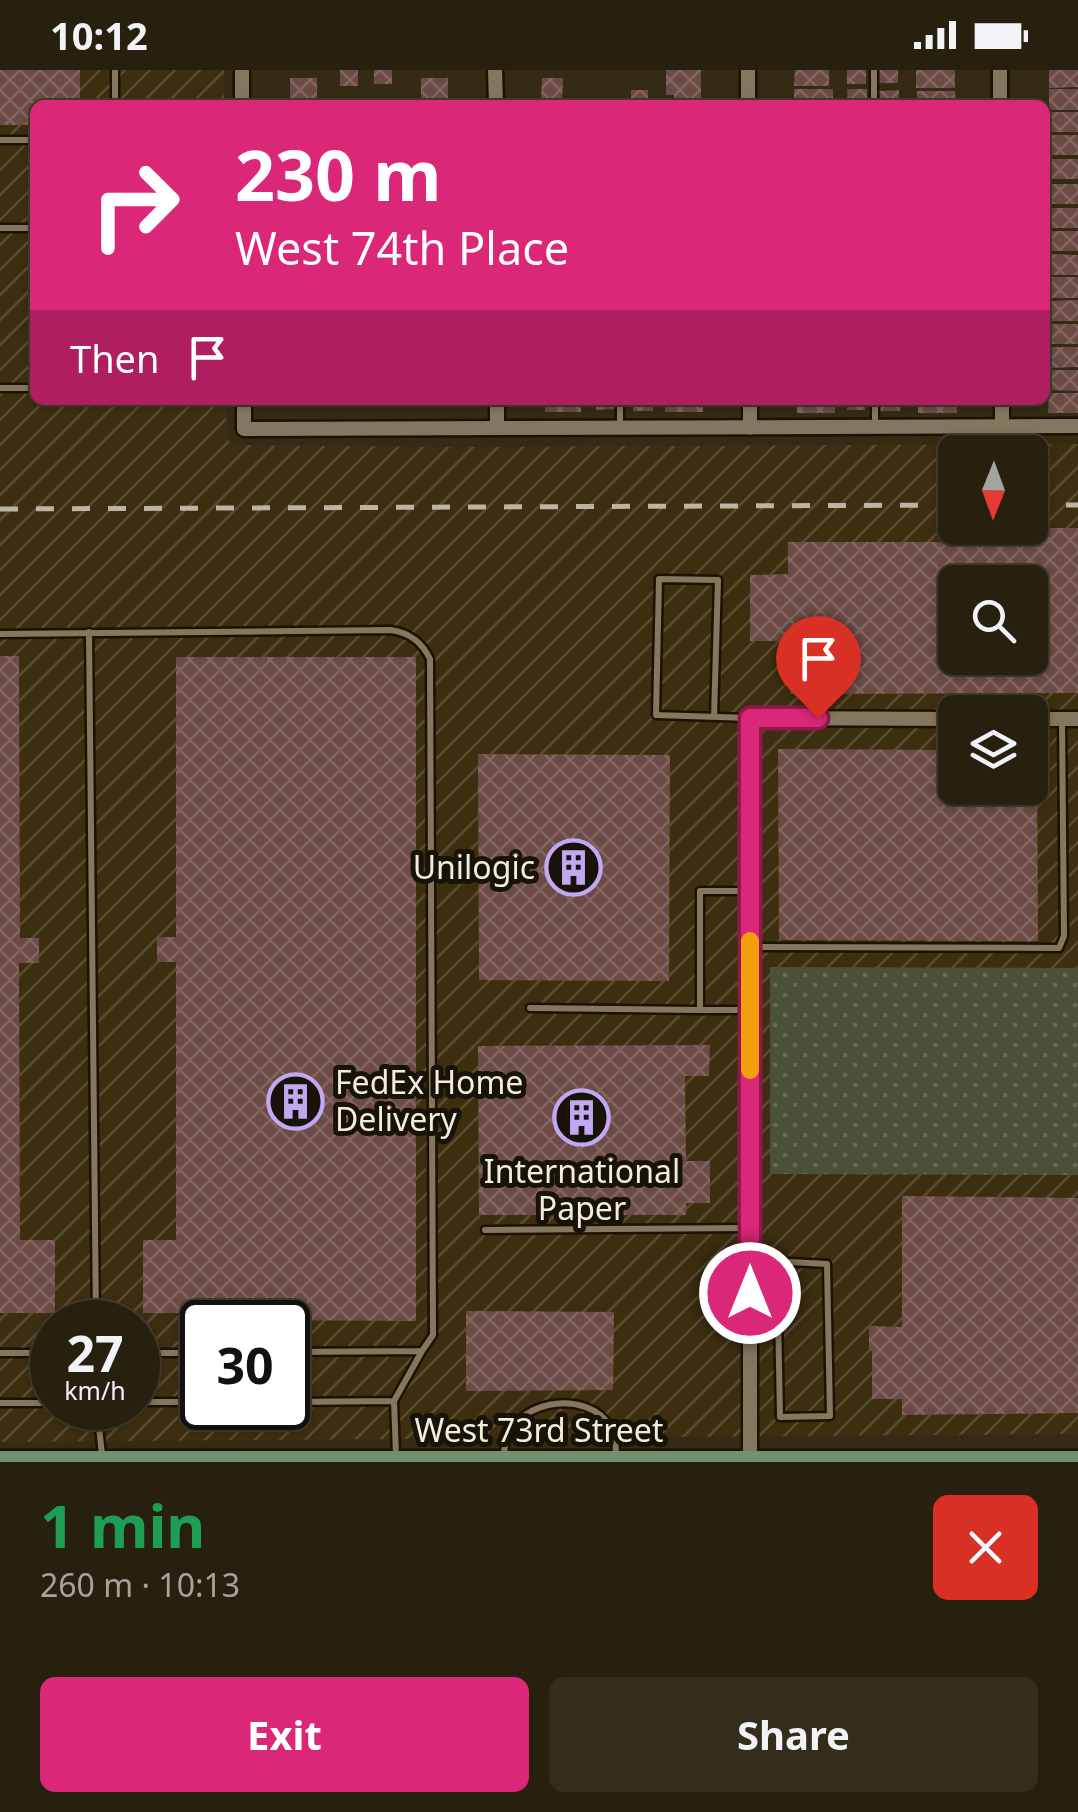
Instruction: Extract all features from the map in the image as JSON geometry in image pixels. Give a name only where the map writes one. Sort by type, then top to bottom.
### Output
[{"type":"street","points":[[242,70],[242,100]]},
{"type":"street","points":[[496,70],[496,100]]},
{"type":"street","points":[[748,70],[748,100]]},
{"type":"street","points":[[1000,70],[1000,100]]},
{"type":"street","points":[[244,405],[244,429],[1078,426]]},
{"type":"street","points":[[497,405],[497,428]]},
{"type":"street","points":[[750,405],[750,428]]},
{"type":"street","points":[[1002,405],[1002,426]]},
{"type":"street","points":[[750,1461],[750,718],[938,719]]},
{"type":"street","name":"West 73rd Street","points":[[0,1462],[1078,1460]]},
{"type":"lane","points":[[115,70],[115,100]]},
{"type":"lane","points":[[874,70],[874,100]]},
{"type":"lane","points":[[0,140],[30,140]]},
{"type":"lane","points":[[0,228],[30,228]]},
{"type":"lane","points":[[0,388],[30,388]]},
{"type":"lane","points":[[620,405],[620,428]]},
{"type":"lane","points":[[876,405],[876,427]]},
{"type":"lane","points":[[714,717],[718,580],[659,580],[656,715],[714,717],[750,718]]},
{"type":"lane","points":[[0,634],[391,630],[410,635],[425,648],[430,659],[433,1335],[394,1401],[396,1461]]},
{"type":"lane","points":[[89,632],[96,1300]]},
{"type":"lane","points":[[750,947],[1060,948],[1064,936],[1070,719]]},
{"type":"lane","points":[[700,1010],[700,891],[750,890]]},
{"type":"lane","points":[[530,1008],[750,1010]]},
{"type":"lane","points":[[485,1230],[750,1228]]},
{"type":"lane","points":[[750,1260],[827,1264],[830,1416],[780,1417],[777,1262]]},
{"type":"lane","points":[[310,1352],[422,1352]]},
{"type":"lane","points":[[0,1353],[30,1353]]},
{"type":"lane","points":[[310,1402],[394,1401]]},
{"type":"lane","points":[[0,1403],[30,1403]]},
{"type":"lane","points":[[504,1461],[505,1439],[520,1416],[538,1407],[562,1405],[584,1408],[603,1418],[614,1436],[616,1461]]},
{"type":"lane","points":[[99,1430],[102,1461]]},
{"type":"shaded area","points":[[0,70],[224,70],[224,100],[30,100],[30,405],[226,405],[227,439],[233,445],[938,445],[938,545],[1048,545],[1048,444],[1078,444],[1078,1434],[0,1442]]},
{"type":"green space","points":[[770,967],[1078,968],[1078,1175],[770,1174]]},
{"type":"building","points":[[0,70],[80,70],[80,100],[30,100],[30,125],[0,125]]},
{"type":"building","points":[[340,70],[358,70],[358,86],[340,86]]},
{"type":"building","points":[[374,70],[392,70],[392,84],[374,84]]},
{"type":"building","points":[[666,70],[701,70],[701,100],[674,100],[674,95],[666,95]]},
{"type":"building","points":[[795,70],[829,70],[829,86],[794,86]]},
{"type":"building","points":[[847,70],[866,70],[866,84],[847,84]]},
{"type":"building","points":[[879,70],[898,70],[898,83],[879,83]]},
{"type":"building","points":[[916,70],[955,70],[955,88],[916,88]]},
{"type":"building","points":[[1049,70],[1078,70],[1078,87],[1049,88]]},
{"type":"building","points":[[290,78],[317,78],[317,100],[290,100]]},
{"type":"building","points":[[421,78],[448,78],[448,100],[421,100]]},
{"type":"building","points":[[542,78],[563,78],[562,100],[541,100]]},
{"type":"building","points":[[794,89],[833,89],[833,100],[794,100]]},
{"type":"building","points":[[847,89],[867,89],[867,100],[848,100]]},
{"type":"building","points":[[1049,89],[1078,89],[1078,110],[1050,110]]},
{"type":"building","points":[[631,90],[648,90],[648,100],[631,100]]},
{"type":"building","points":[[899,90],[899,100],[880,100],[879,91]]},
{"type":"building","points":[[917,91],[955,91],[956,100],[917,100]]},
{"type":"building","points":[[1050,112],[1078,112],[1078,132],[1050,132]]},
{"type":"building","points":[[1050,135],[1078,135],[1078,155],[1050,155]]},
{"type":"building","points":[[1050,159],[1078,159],[1078,179],[1050,179]]},
{"type":"building","points":[[1050,184],[1078,184],[1078,204],[1050,204]]},
{"type":"building","points":[[1050,208],[1078,208],[1078,228],[1050,228]]},
{"type":"building","points":[[1050,231],[1078,231],[1078,251],[1050,251]]},
{"type":"building","points":[[1050,254],[1078,255],[1078,275],[1050,275]]},
{"type":"building","points":[[1050,277],[1078,277],[1078,298],[1050,298]]},
{"type":"building","points":[[1078,300],[1078,321],[1050,321],[1050,301]]},
{"type":"building","points":[[1050,324],[1078,324],[1078,344],[1050,344]]},
{"type":"building","points":[[1050,347],[1078,347],[1078,367],[1050,368]]},
{"type":"building","points":[[1050,370],[1078,370],[1078,391],[1050,390]]},
{"type":"building","points":[[1050,393],[1078,393],[1078,413],[1048,413]]},
{"type":"building","points":[[545,405],[581,405],[581,412],[545,412]]},
{"type":"building","points":[[596,405],[616,405],[616,409],[596,410]]},
{"type":"building","points":[[633,405],[653,405],[653,411],[633,411]]},
{"type":"building","points":[[665,405],[703,405],[703,412],[665,412]]},
{"type":"building","points":[[797,405],[835,405],[835,413],[797,413]]},
{"type":"building","points":[[848,405],[864,405],[865,410],[847,410]]},
{"type":"building","points":[[880,405],[899,405],[900,411],[880,411]]},
{"type":"building","points":[[918,405],[956,405],[957,413],[918,413]]},
{"type":"building","points":[[1048,528],[1078,528],[1078,693],[790,694],[790,641],[750,641],[750,575],[788,574],[788,542],[1048,545]]},
{"type":"building","points":[[0,656],[19,656],[20,938],[39,938],[39,963],[19,963],[20,1240],[55,1240],[55,1300],[30,1300],[30,1313],[0,1313]]},
{"type":"building","name":"FedEx Home Delivery","points":[[176,657],[416,657],[416,1321],[310,1320],[310,1300],[180,1300],[180,1313],[160,1313],[160,1300],[143,1300],[143,1240],[176,1240],[176,962],[157,962],[157,937],[176,937]]},
{"type":"building","points":[[778,749],[938,750],[938,805],[1037,805],[1038,941],[779,940]]},
{"type":"building","name":"Unilogic","points":[[478,754],[670,755],[669,981],[479,980]]},
{"type":"building","name":"International Paper","points":[[710,1045],[709,1076],[685,1076],[686,1161],[710,1161],[710,1203],[686,1203],[686,1215],[479,1215],[478,1046]]},
{"type":"building","points":[[902,1196],[1078,1198],[1078,1413],[902,1415],[902,1399],[872,1399],[869,1326],[902,1327]]},
{"type":"building","points":[[466,1311],[614,1312],[613,1390],[466,1391]]},
{"type":"railway","points":[[0,509],[938,505]]},
{"type":"railway","points":[[1048,505],[1078,505]]},
{"type":"slow traffic","points":[[750,941],[750,1070]]},
{"type":"place","name":"Unilogic","points":[[574,868]]},
{"type":"place","name":"FedEx Home Delivery","points":[[296,1101]]},
{"type":"place","name":"International Paper","points":[[582,1118]]},
{"type":"route","points":[[750,1293],[750,718],[818,718]]}]
